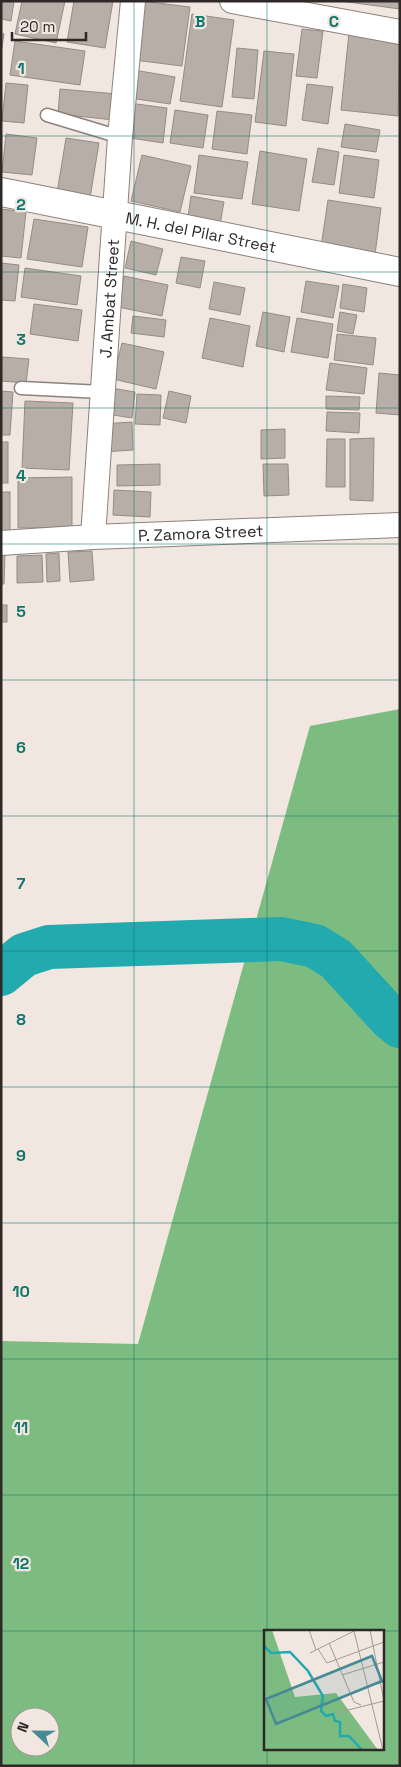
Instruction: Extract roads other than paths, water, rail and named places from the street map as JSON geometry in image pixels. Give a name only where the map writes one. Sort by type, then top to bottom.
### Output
[{"type":"street","name":"J. Ambat Street","points":[[93,537],[114,215],[133,1]]},
{"type":"street","points":[[232,1],[400,32]]},
{"type":"street","name":"M. H. del Pilar Street","points":[[1,192],[20,194],[114,215],[400,272]]},
{"type":"street","name":"P. Zamora Street","points":[[1,543],[93,537],[400,525]]},
{"type":"lane","points":[[47,114],[120,137]]},
{"type":"lane","points":[[21,388],[102,392]]},
{"type":"waterway","points":[[1,974],[24,955],[49,947],[281,939],[315,946],[336,959],[390,1018],[400,1026]]}]
